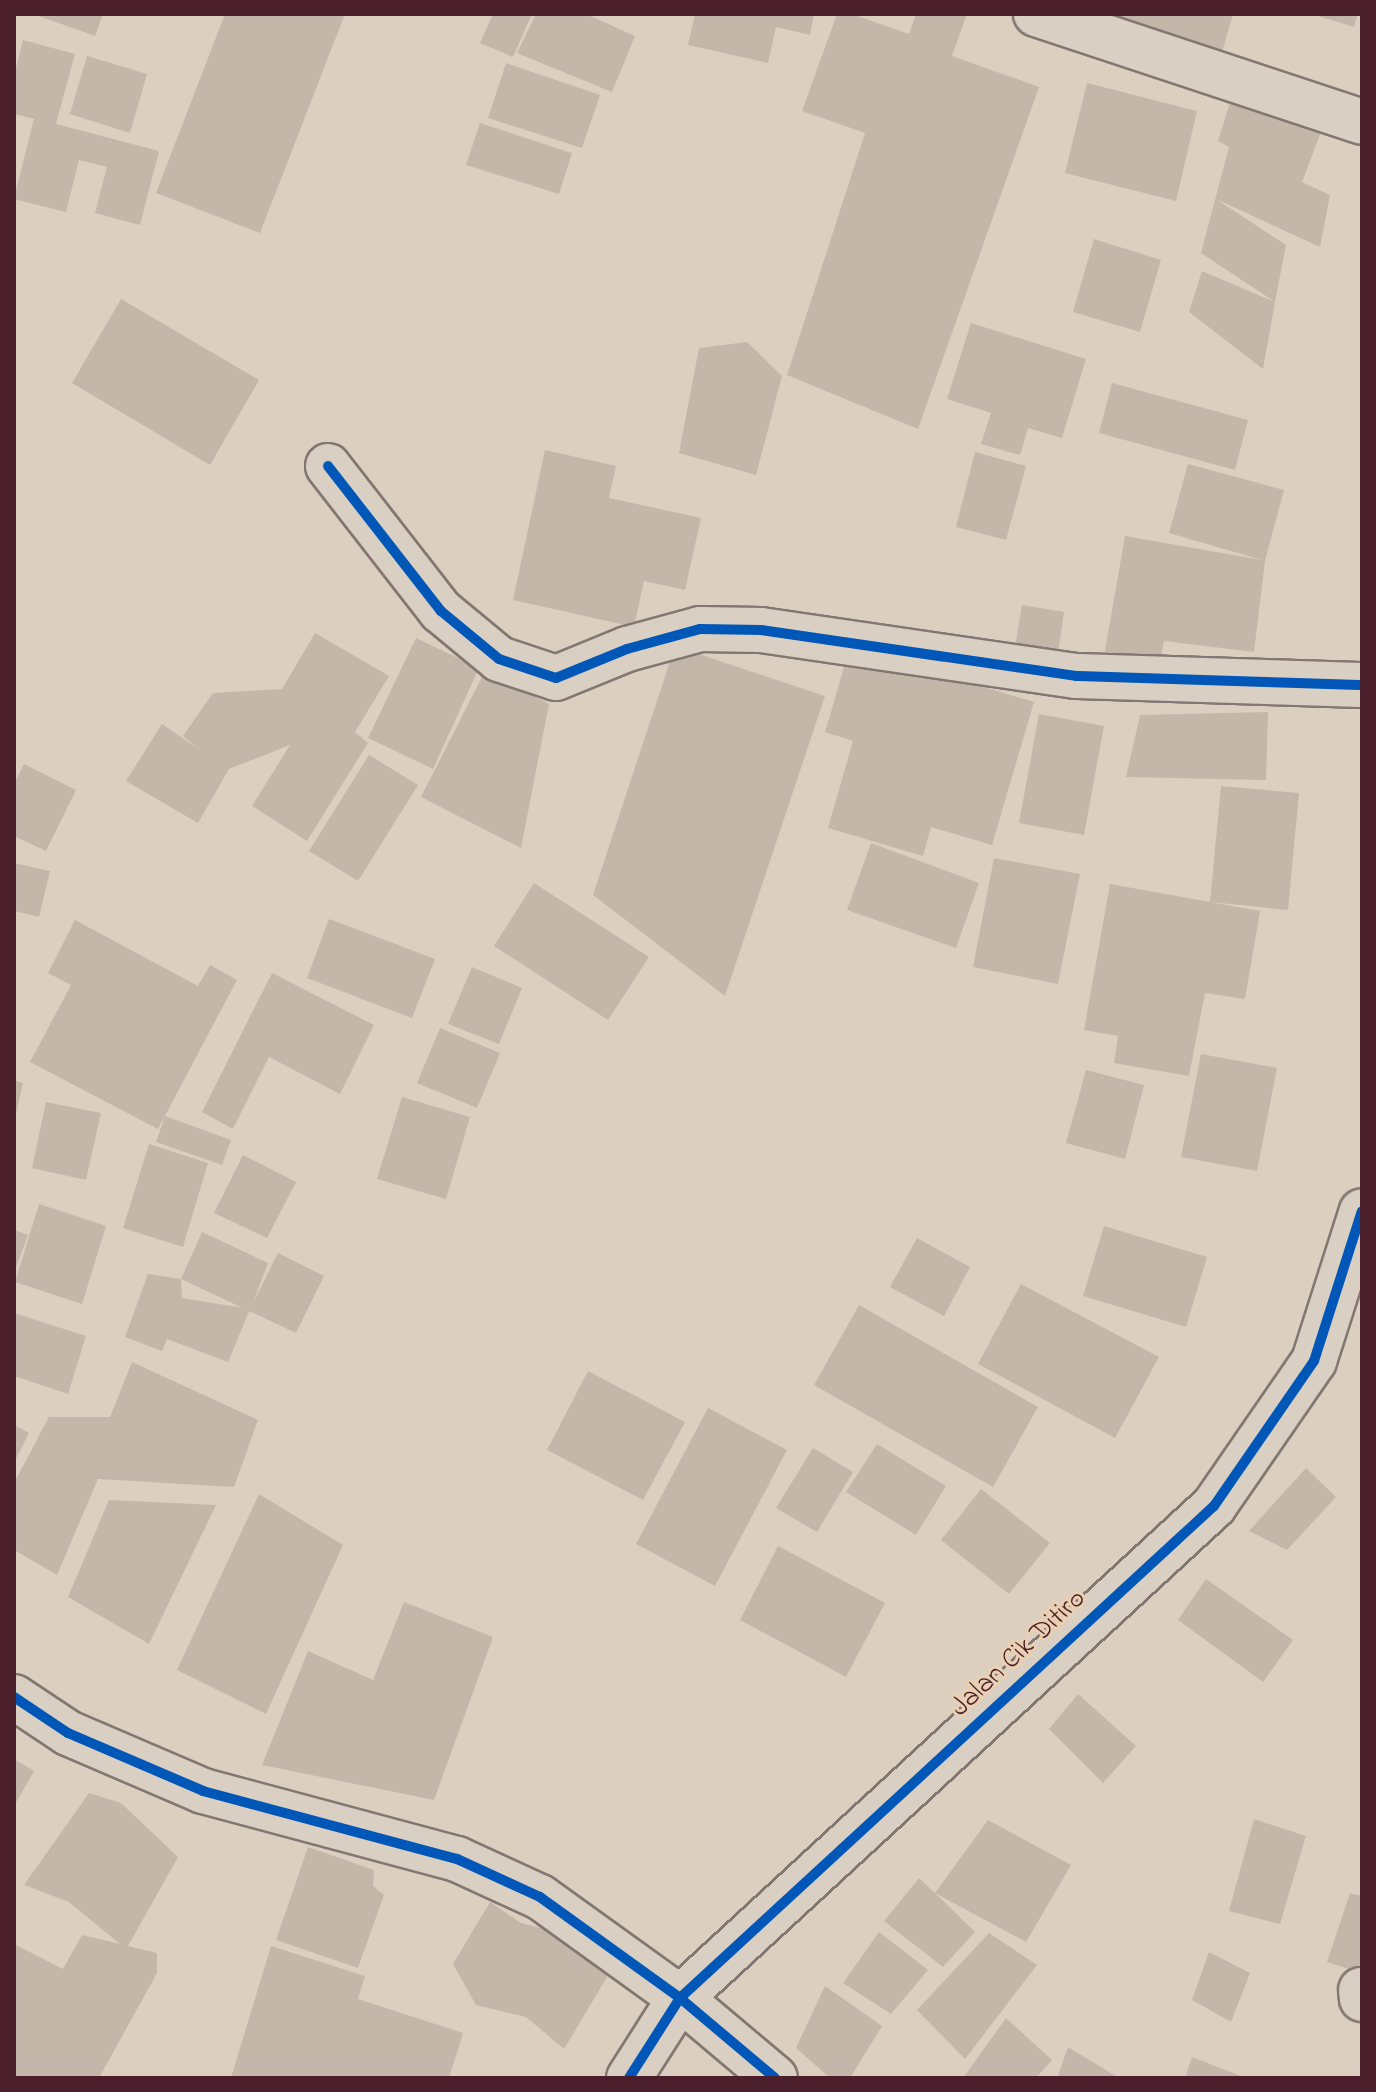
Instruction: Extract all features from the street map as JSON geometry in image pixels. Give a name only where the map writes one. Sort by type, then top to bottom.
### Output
[{"type":"street","points":[[1036,14],[1362,122]]},
{"type":"street","points":[[328,466],[441,611],[499,659],[556,678],[627,649],[700,629],[761,630],[1076,676],[1362,685]]},
{"type":"street","name":"Jalan Cik Ditiro","points":[[629,2078],[680,1998],[1214,1506],[1314,1361],[1362,1211]]},
{"type":"street","points":[[14,1697],[68,1733],[203,1791],[471,1866],[540,1897],[680,1998],[775,2078]]},
{"type":"building","points":[[33,14],[103,14],[95,36]]},
{"type":"building","points":[[225,14],[345,14],[260,233],[156,193]]},
{"type":"building","points":[[493,14],[532,14],[513,57],[480,43]]},
{"type":"building","points":[[536,14],[586,14],[635,36],[612,92],[517,53]]},
{"type":"building","points":[[695,14],[814,14],[810,35],[776,27],[768,63],[688,45]]},
{"type":"building","points":[[837,14],[852,14],[909,34],[916,14],[967,14],[952,56],[1039,87],[918,429],[787,375],[865,133],[802,111]]},
{"type":"building","points":[[1097,14],[1233,14],[1222,52]]},
{"type":"building","points":[[1312,14],[1358,14],[1354,27]]},
{"type":"building","points":[[23,40],[75,54],[56,124],[159,151],[140,225],[95,213],[107,167],[79,160],[66,212],[14,199],[34,119],[14,114],[14,76]]},
{"type":"building","points":[[87,56],[147,74],[130,133],[70,114]]},
{"type":"building","points":[[506,63],[600,95],[582,148],[488,118]]},
{"type":"building","points":[[1087,83],[1197,111],[1176,201],[1065,173]]},
{"type":"building","points":[[1235,86],[1321,132],[1302,182],[1330,195],[1320,247],[1216,199],[1286,245],[1275,302],[1201,253],[1229,147],[1218,141]]},
{"type":"building","points":[[480,123],[572,153],[559,194],[466,165]]},
{"type":"building","points":[[1094,239],[1161,260],[1140,332],[1073,312]]},
{"type":"building","points":[[1202,271],[1275,302],[1263,369],[1189,312]]},
{"type":"building","points":[[121,299],[259,380],[210,465],[72,383]]},
{"type":"building","points":[[971,323],[1086,359],[1062,438],[1028,428],[1020,455],[981,444],[991,413],[947,399]]},
{"type":"building","points":[[747,342],[782,376],[756,475],[679,453],[699,348]]},
{"type":"building","points":[[1112,383],[1248,420],[1235,470],[1099,433]]},
{"type":"building","points":[[545,450],[616,466],[609,498],[701,518],[685,590],[644,581],[634,627],[513,600]]},
{"type":"building","points":[[975,452],[1026,466],[1006,540],[956,527]]},
{"type":"building","points":[[1188,464],[1284,490],[1265,561],[1254,652],[1164,641],[1158,672],[1103,662],[1125,536],[1262,560],[1169,533]]},
{"type":"building","points":[[1022,605],[1064,612],[1058,653],[1015,647]]},
{"type":"building","points":[[315,633],[389,676],[355,732],[368,743],[307,841],[252,806],[290,745],[229,769],[198,823],[126,781],[162,724],[199,749],[183,736],[213,693],[282,689]]},
{"type":"building","points":[[416,638],[479,668],[433,769],[368,738]]},
{"type":"building","points":[[675,646],[825,696],[725,996],[593,895]]},
{"type":"building","points":[[850,647],[1034,702],[992,845],[931,827],[923,856],[828,828],[853,741],[825,732]]},
{"type":"building","points":[[485,671],[549,704],[521,848],[421,797]]},
{"type":"building","points":[[1268,712],[1266,780],[1126,777],[1140,715]]},
{"type":"building","points":[[1039,714],[1104,726],[1084,835],[1019,823]]},
{"type":"building","points":[[369,755],[418,785],[358,881],[309,851]]},
{"type":"building","points":[[24,764],[76,790],[46,851],[14,836],[14,784]]},
{"type":"building","points":[[1221,786],[1299,793],[1288,910],[1210,902]]},
{"type":"building","points":[[871,843],[979,883],[956,948],[847,910]]},
{"type":"building","points":[[994,858],[1080,874],[1058,984],[973,967]]},
{"type":"building","points":[[14,863],[50,871],[39,917],[14,911]]},
{"type":"building","points":[[534,883],[649,957],[608,1020],[494,946]]},
{"type":"building","points":[[1110,884],[1260,911],[1245,999],[1205,993],[1189,1076],[1114,1063],[1118,1036],[1084,1030]]},
{"type":"building","points":[[329,919],[435,959],[412,1018],[307,978]]},
{"type":"building","points":[[75,920],[198,986],[210,965],[237,980],[158,1129],[30,1062],[71,985],[48,973]]},
{"type":"building","points":[[472,967],[522,988],[499,1044],[448,1024]]},
{"type":"building","points":[[272,973],[374,1025],[340,1094],[269,1057],[233,1129],[202,1112]]},
{"type":"building","points":[[440,1028],[500,1053],[477,1108],[417,1083]]},
{"type":"building","points":[[1201,1054],[1277,1068],[1257,1171],[1181,1157]]},
{"type":"building","points":[[1086,1070],[1144,1085],[1125,1159],[1066,1143]]},
{"type":"building","points":[[14,1080],[23,1083],[15,1118],[14,1118]]},
{"type":"building","points":[[402,1097],[470,1117],[446,1199],[377,1179]]},
{"type":"building","points":[[46,1102],[101,1113],[86,1180],[32,1168]]},
{"type":"building","points":[[165,1116],[231,1140],[222,1165],[156,1142]]},
{"type":"building","points":[[149,1144],[208,1163],[183,1247],[123,1228]]},
{"type":"building","points":[[243,1155],[296,1182],[267,1238],[214,1213]]},
{"type":"building","points":[[39,1204],[106,1226],[82,1304],[15,1282]]},
{"type":"building","points":[[1104,1226],[1207,1257],[1186,1327],[1083,1296]]},
{"type":"building","points":[[14,1230],[28,1235],[14,1273]]},
{"type":"building","points":[[202,1232],[268,1263],[253,1303],[278,1253],[324,1276],[296,1333],[181,1279]]},
{"type":"building","points":[[917,1238],[970,1267],[944,1316],[890,1287]]},
{"type":"building","points":[[148,1274],[181,1279],[182,1298],[250,1309],[228,1362],[167,1339],[162,1351],[125,1337]]},
{"type":"building","points":[[1021,1284],[1159,1357],[1115,1438],[978,1364]]},
{"type":"building","points":[[859,1305],[1038,1407],[993,1487],[814,1385]]},
{"type":"building","points":[[14,1313],[86,1336],[68,1394],[14,1376]]},
{"type":"building","points":[[132,1362],[258,1420],[234,1487],[98,1479],[57,1575],[14,1550],[14,1483],[49,1417],[110,1417]]},
{"type":"building","points":[[588,1371],[685,1422],[643,1500],[547,1450]]},
{"type":"building","points":[[708,1408],[787,1450],[715,1586],[636,1544]]},
{"type":"building","points":[[14,1425],[29,1433],[14,1463]]},
{"type":"building","points":[[877,1444],[946,1486],[916,1535],[846,1492]]},
{"type":"building","points":[[813,1448],[853,1472],[817,1532],[776,1508]]},
{"type":"building","points":[[1306,1468],[1336,1497],[1287,1550],[1249,1531]]},
{"type":"building","points":[[981,1489],[1050,1543],[1009,1594],[941,1540]]},
{"type":"building","points":[[259,1494],[343,1545],[266,1714],[177,1670]]},
{"type":"building","points":[[109,1500],[216,1505],[149,1644],[68,1597]]},
{"type":"building","points":[[778,1546],[885,1603],[846,1677],[740,1620]]},
{"type":"building","points":[[1206,1579],[1293,1640],[1263,1682],[1178,1620]]},
{"type":"building","points":[[404,1602],[493,1637],[434,1800],[262,1765],[308,1651],[373,1680]]},
{"type":"building","points":[[1078,1694],[1136,1746],[1103,1783],[1049,1729]]},
{"type":"building","points":[[14,1759],[34,1771],[14,1806]]},
{"type":"building","points":[[89,1793],[121,1803],[178,1857],[128,1946],[157,1953],[157,1973],[99,2078],[14,2078],[14,1944],[63,1969],[82,1935],[120,1944],[69,1902],[24,1885]]},
{"type":"building","points":[[1254,1819],[1306,1836],[1280,1924],[1229,1911]]},
{"type":"building","points":[[988,1820],[1071,1865],[1026,1942],[935,1893]]},
{"type":"building","points":[[308,1847],[374,1870],[373,1886],[384,1895],[358,1968],[276,1940]]},
{"type":"building","points":[[919,1878],[975,1932],[943,1967],[884,1921]]},
{"type":"building","points":[[1350,1893],[1362,1896],[1362,1973],[1327,1962]]},
{"type":"building","points":[[490,1902],[521,1923],[568,1935],[610,1972],[564,2049],[526,2017],[476,2005],[453,1964]]},
{"type":"building","points":[[879,1932],[928,1970],[891,2014],[843,1983]]},
{"type":"building","points":[[989,1933],[1037,1965],[965,2059],[917,2010]]},
{"type":"building","points":[[271,1946],[365,1976],[358,1999],[463,2033],[449,2078],[231,2078]]},
{"type":"building","points":[[1209,1952],[1250,1973],[1231,2022],[1192,2000]]},
{"type":"building","points":[[825,1986],[882,2026],[850,2078],[830,2078],[796,2048]]},
{"type":"building","points":[[1006,2018],[1052,2060],[1036,2078],[963,2078]]},
{"type":"building","points":[[1068,2047],[1119,2078],[1057,2078]]},
{"type":"building","points":[[1192,2057],[1246,2078],[1185,2078]]},
{"type":"cycle path","points":[[328,466],[441,611],[499,659],[556,678],[627,649],[700,629],[761,630],[1076,676],[1362,685]]},
{"type":"cycle path","points":[[629,2078],[680,1998],[1214,1506],[1314,1361],[1362,1211]]},
{"type":"cycle path","points":[[14,1697],[68,1733],[203,1791],[457,1859],[540,1897],[680,1998],[775,2078]]}]
